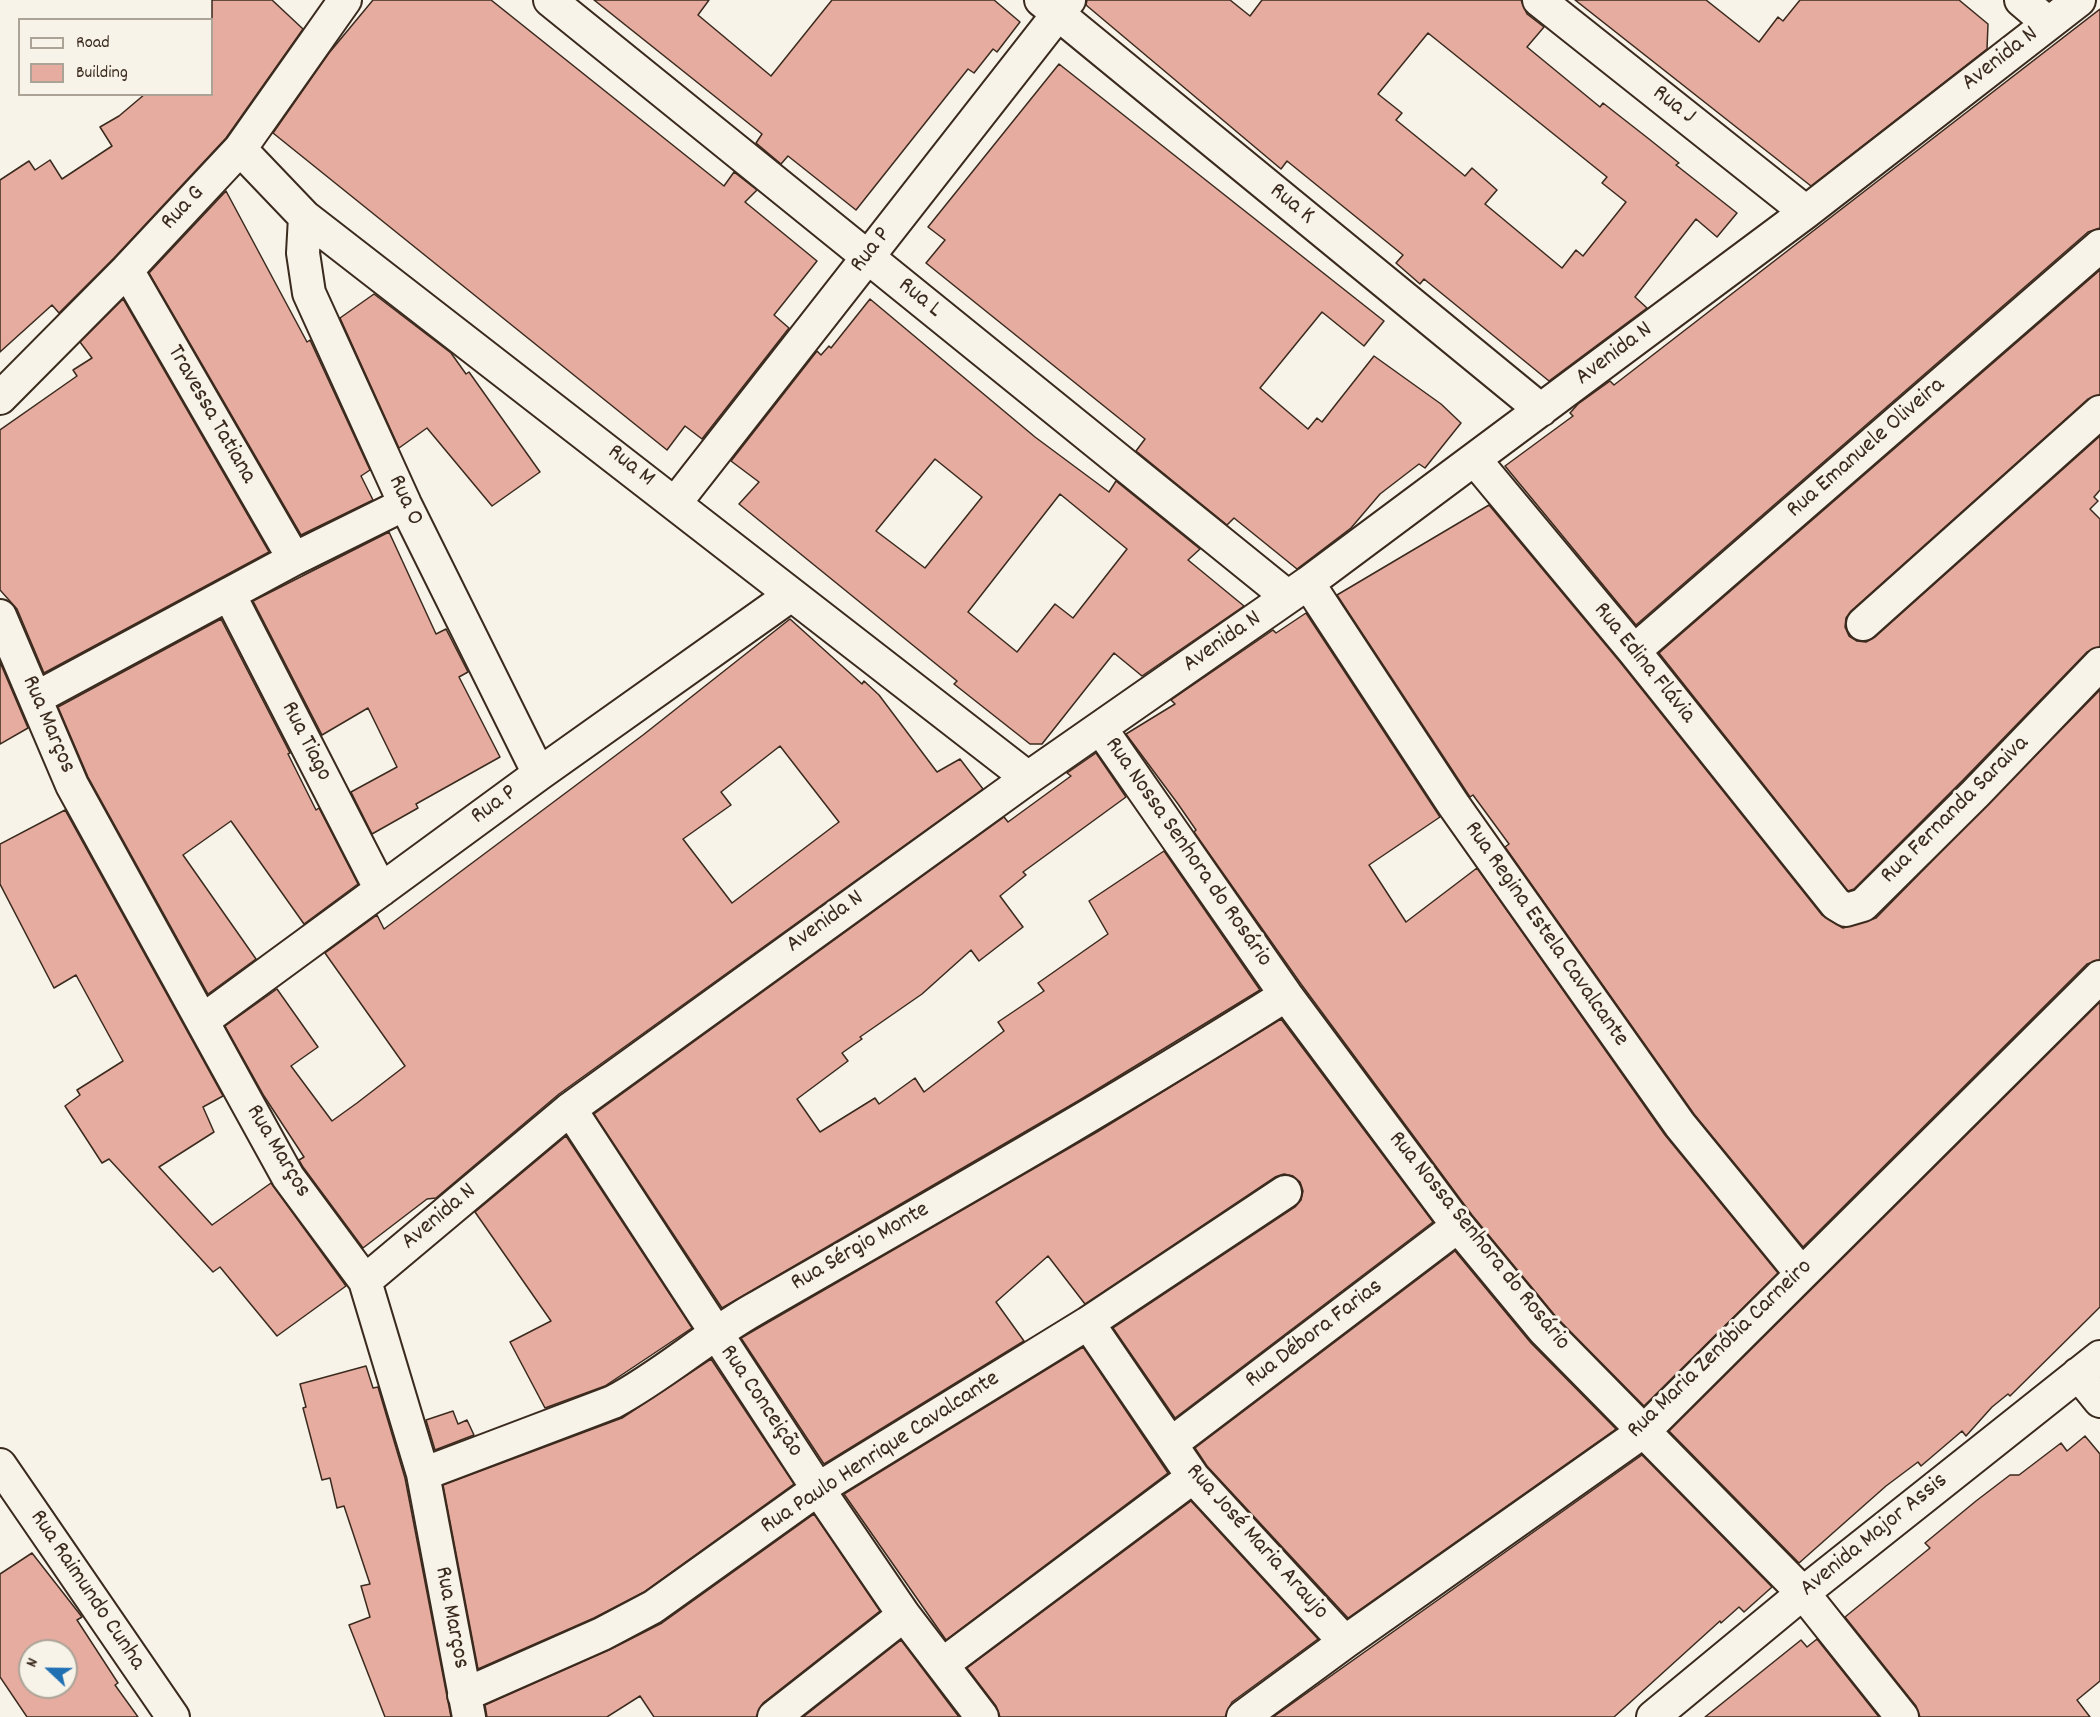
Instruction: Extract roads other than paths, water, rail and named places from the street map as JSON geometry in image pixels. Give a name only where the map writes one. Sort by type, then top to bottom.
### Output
[{"type":"street","name":"Rua L","points":[[550,0],[867,257],[1298,590]]},
{"type":"street","name":"Rua J","points":[[1539,0],[1806,212]]},
{"type":"street","points":[[2021,0],[2048,23]]},
{"type":"street","name":"Avenida N","points":[[365,1281],[570,1109],[1028,778],[1298,590],[1475,460],[1806,212],[2079,0]]},
{"type":"street","name":"Rua G","points":[[0,398],[127,270],[240,149],[333,4]]},
{"type":"street","name":"Rua P","points":[[676,502],[867,257],[1056,5]]},
{"type":"street","name":"Rua K","points":[[1056,5],[1541,410]]},
{"type":"street","name":"Rua M","points":[[240,149],[305,217],[676,502],[791,595],[1028,778]]},
{"type":"street","name":"Rua O","points":[[305,217],[303,252],[309,293],[405,504],[539,774]]},
{"type":"street","name":"Rua Emanuele Oliveira","points":[[1634,651],[2100,246]]},
{"type":"street","name":"Travessa Tatiana","points":[[127,270],[294,559]]},
{"type":"street","points":[[1863,624],[2100,412]]},
{"type":"street","name":"Rua Edina Flávia","points":[[1475,460],[1634,651],[1808,869]]},
{"type":"street","points":[[36,698],[294,559],[405,504]]},
{"type":"street","name":"Rua Regina Estela Cavalcante","points":[[1298,590],[1680,1125],[1801,1273]]},
{"type":"street","name":"Rua Tiago","points":[[229,594],[381,890]]},
{"type":"street","name":"Rua P","points":[[202,1021],[539,774],[791,595]]},
{"type":"street","name":"Rua Marços","points":[[0,616],[72,784],[202,1021],[288,1177],[365,1281],[423,1474],[467,1706]]},
{"type":"street","name":"Rua Fernanda Saraiva","points":[[1808,869],[1836,904],[1846,910],[1863,905],[1975,794],[2100,664]]},
{"type":"street","name":"Rua Nossa Senhora do Rosário","points":[[1101,729],[1286,995],[1458,1226],[1544,1330],[1803,1593],[1902,1717]]},
{"type":"street","name":"Rua Maria Zenóbia Carneiro","points":[[1243,1717],[1345,1642],[1644,1431],[2100,977]]},
{"type":"street","name":"Rua Sérgio Monte","points":[[423,1474],[613,1402],[639,1388],[714,1332],[1147,1083],[1286,995]]},
{"type":"street","name":"Rua Conceição","points":[[570,1109],[818,1489],[904,1615],[982,1717]]},
{"type":"street","name":"Rua Paulo Henrique Cavalcante","points":[[467,1706],[653,1607],[818,1489],[1088,1323],[1285,1192]]},
{"type":"street","name":"Rua Débora Farias","points":[[1172,1443],[1458,1226]]},
{"type":"street","name":"Rua José Maria Araujo","points":[[1088,1323],[1172,1443],[1193,1477],[1345,1642]]},
{"type":"street","points":[[2089,1366],[2100,1401]]},
{"type":"street","name":"Avenida Major Assis","points":[[1653,1717],[1803,1593],[2089,1366]]},
{"type":"street","name":"Rua Raimundo Cunha","points":[[0,1465],[173,1717]]},
{"type":"street","points":[[943,1664],[1193,1477]]},
{"type":"street","points":[[774,1717],[904,1615]]}]
